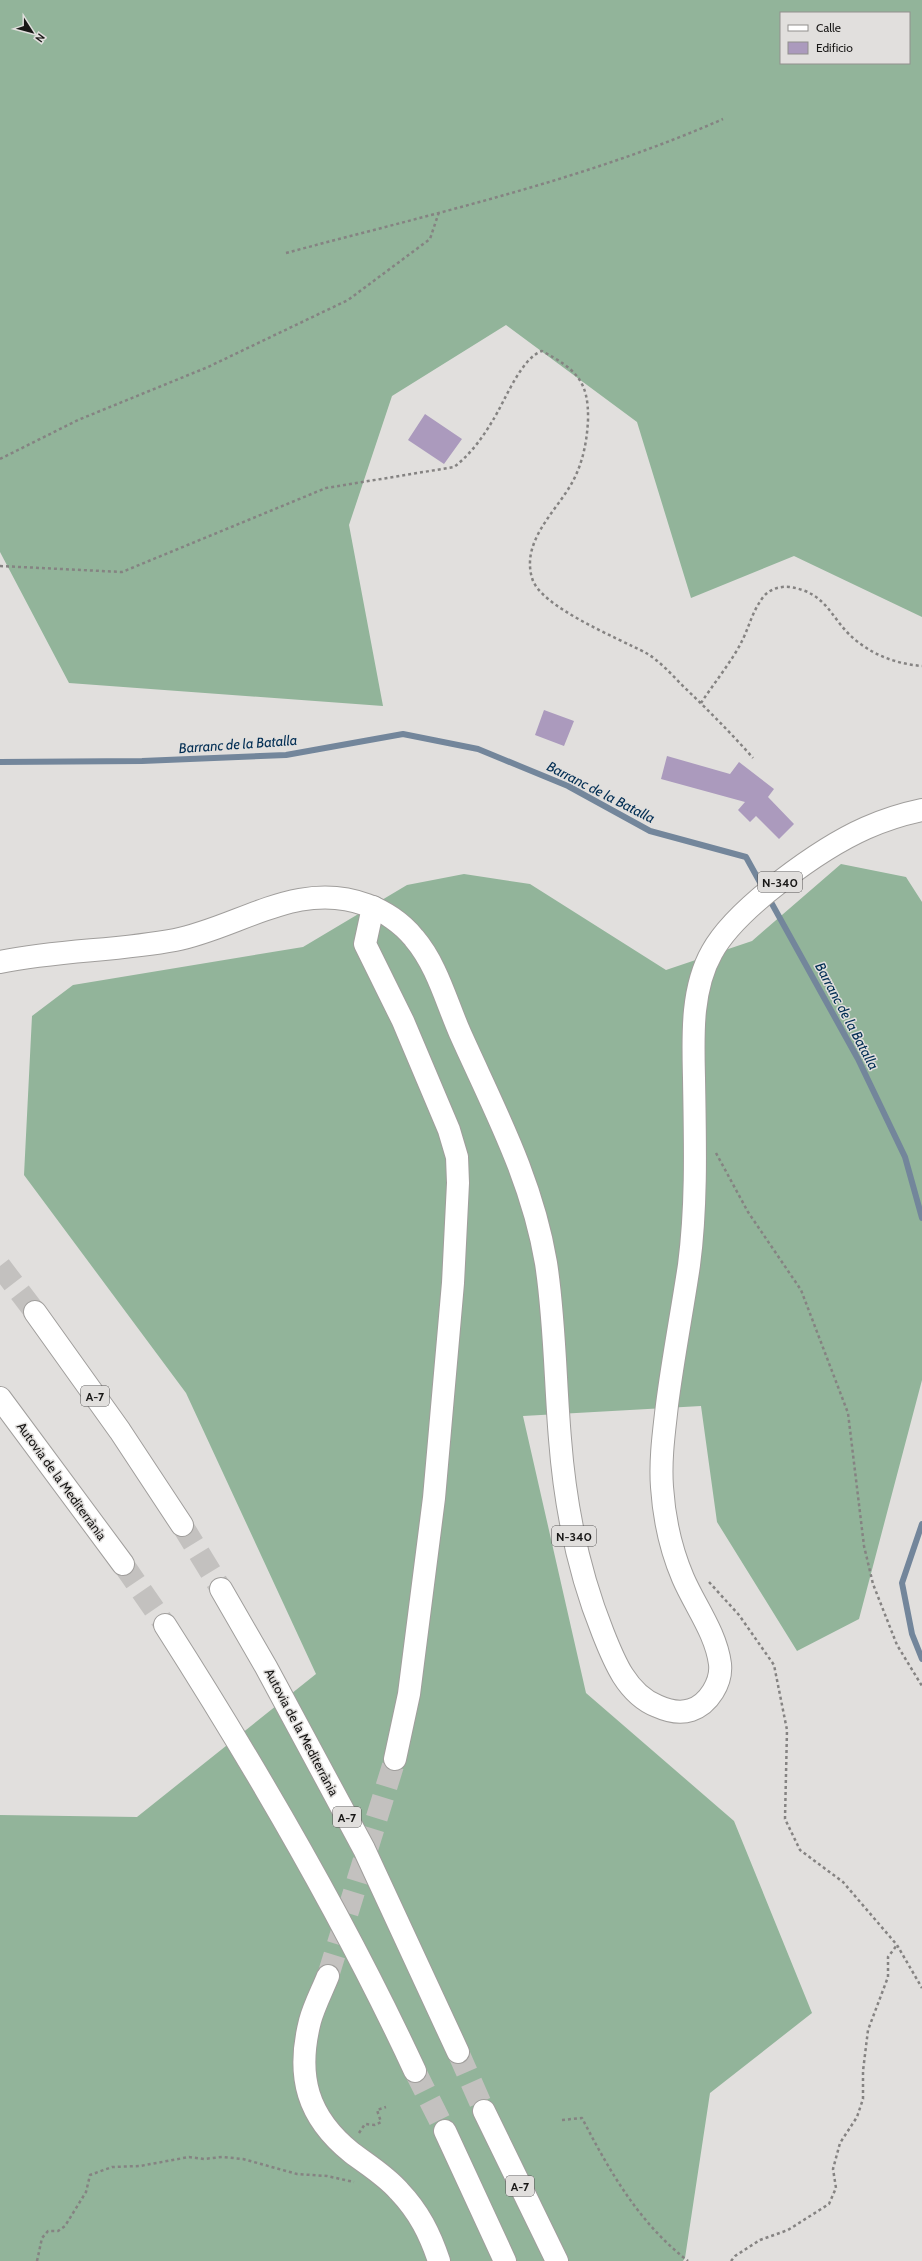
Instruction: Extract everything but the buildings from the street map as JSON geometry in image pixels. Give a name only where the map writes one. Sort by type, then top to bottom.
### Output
[{"type":"main road","name":"N-340","points":[[0,962],[27,956],[94,950],[181,939],[207,931],[281,903],[305,898],[338,898],[373,907],[402,925],[412,935],[428,959],[488,1090],[530,1194],[546,1265],[555,1351],[559,1436],[568,1508],[583,1570],[604,1636],[617,1665],[631,1688],[652,1704],[671,1711],[681,1712],[700,1706],[708,1699],[714,1690],[721,1672],[714,1642],[680,1571],[670,1539],[662,1488],[664,1429],[693,1230],[695,1114],[693,1050],[697,990],[712,951],[739,917],[777,884],[862,829],[922,810]]},
{"type":"main road","points":[[373,907],[365,944],[403,1021],[449,1130],[456,1157],[458,1183],[453,1283],[434,1498],[409,1694],[395,1759]]},
{"type":"main road","name":"A-7","points":[[35,1312],[120,1430],[182,1525]]},
{"type":"main road","name":"Autovia de la Mediterrània","points":[[0,1398],[123,1564]]},
{"type":"main road","name":"Autovia de la Mediterrània","points":[[221,1589],[274,1680],[364,1849],[458,2052]]},
{"type":"main road","points":[[165,1625],[222,1714],[292,1833],[386,2010],[415,2071]]},
{"type":"main road","points":[[328,1976],[310,2020],[305,2046],[303,2070],[308,2096],[318,2117],[333,2137],[398,2190],[418,2213],[432,2238],[439,2261]]},
{"type":"main road","name":"A-7","points":[[484,2110],[557,2261]]},
{"type":"main road","points":[[445,2131],[505,2261]]},
{"type":"path","points":[[286,253],[519,190],[671,141],[723,119]]},
{"type":"path","points":[[0,459],[78,420],[208,367],[348,300],[430,239],[439,212]]},
{"type":"path","points":[[0,566],[122,572],[326,488],[454,467],[465,459],[493,421],[525,363],[535,353],[542,351],[568,366],[578,376],[587,394],[588,434],[583,456],[573,480],[539,530],[530,555],[532,578],[536,588],[560,607],[654,659],[702,703],[753,758]]},
{"type":"path","points":[[702,703],[743,638],[750,617],[765,595],[778,588],[785,587],[805,590],[822,601],[857,642],[902,664],[922,666]]},
{"type":"path","points":[[714,1149],[748,1212],[801,1290],[848,1413],[864,1546],[873,1584],[897,1645],[922,1686]]},
{"type":"path","points":[[707,1580],[739,1615],[774,1665],[787,1730],[785,1819],[800,1850],[843,1882],[898,1945],[922,1988]]},
{"type":"path","points":[[731,2261],[735,2256],[760,2240],[788,2230],[829,2204],[836,2188],[833,2170],[840,2143],[857,2116],[863,2099],[863,2071],[868,2030],[888,1977],[888,1957],[898,1945]]},
{"type":"path","points":[[357,2157],[361,2142],[360,2130],[365,2124],[375,2125],[381,2122],[377,2110],[386,2107]]},
{"type":"path","points":[[562,2120],[582,2118],[634,2208],[661,2239],[688,2261]]},
{"type":"path","points":[[37,2261],[42,2238],[48,2231],[58,2231],[66,2226],[86,2192],[90,2175],[112,2166],[140,2166],[189,2157],[232,2158],[297,2174],[342,2178],[360,2184]]},
{"type":"green space","points":[[0,0],[922,0],[922,617],[794,556],[691,598],[637,422],[506,325],[392,396],[349,525],[383,706],[69,683],[0,552]]},
{"type":"green space","points":[[841,864],[906,877],[922,902],[922,1380],[859,1619],[797,1651],[717,1522],[701,1406],[523,1416],[586,1693],[734,1821],[812,2013],[710,2093],[685,2258],[683,2261],[0,2261],[0,1815],[137,1817],[316,1674],[186,1393],[24,1175],[32,1016],[73,985],[303,947],[407,885],[464,874],[530,884],[666,970],[752,941]]},
{"type":"waterway","name":"Barranc de la Batalla","points":[[0,762],[142,761],[286,755],[403,734],[478,749],[568,786],[650,831],[746,857],[858,1059],[905,1157],[922,1218]]},
{"type":"waterway","name":"Barranc de la Batalla","points":[[922,1524],[902,1583],[912,1634],[922,1659]]},
{"type":"tunnel","points":[[0,1266],[35,1312]]},
{"type":"tunnel","points":[[182,1525],[221,1589]]},
{"type":"tunnel","points":[[123,1564],[165,1625]]},
{"type":"tunnel","points":[[328,1976],[395,1759]]},
{"type":"tunnel","points":[[458,2052],[484,2111]]},
{"type":"tunnel","points":[[415,2071],[445,2131]]}]
